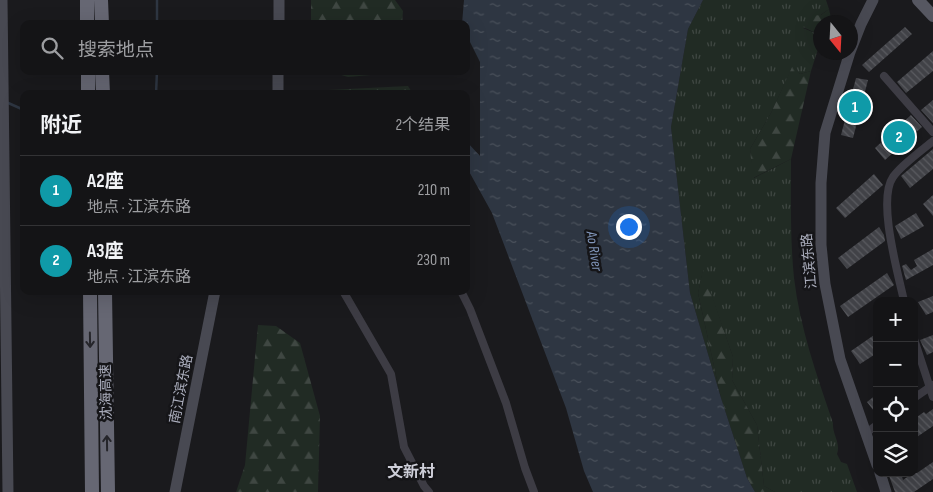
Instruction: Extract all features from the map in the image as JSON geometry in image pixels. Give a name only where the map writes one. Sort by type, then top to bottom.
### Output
[{"type":"highway","points":[[87,0],[87,20]]},
{"type":"highway","points":[[102,0],[102,20]]},
{"type":"highway","points":[[88,75],[88,90]]},
{"type":"highway","points":[[102,75],[103,90]]},
{"type":"highway","name":"沈海高速","points":[[90,295],[92,492]]},
{"type":"highway","name":"沈海高速","points":[[105,295],[108,492]]},
{"type":"main road","points":[[2,0],[3,379],[8,492]]},
{"type":"main road","points":[[278,20],[279,0]]},
{"type":"main road","name":"江滨东路","points":[[858,32],[873,0]]},
{"type":"main road","points":[[918,0],[933,16]]},
{"type":"main road","name":"江滨东路","points":[[848,60],[825,133],[821,183],[821,245],[825,284],[840,359],[873,453]]},
{"type":"main road","points":[[278,75],[278,90]]},
{"type":"main road","name":"南江滨东路","points":[[176,492],[214,295]]},
{"type":"main road","points":[[881,477],[886,492]]},
{"type":"street","points":[[884,76],[933,132]]},
{"type":"street","points":[[903,297],[888,220],[887,189],[893,176],[933,141]]},
{"type":"street","points":[[345,295],[391,374],[404,447],[429,492]]},
{"type":"street","points":[[463,295],[506,403],[534,492]]},
{"type":"street","points":[[915,342],[932,391],[918,396]]},
{"type":"street","points":[[866,433],[873,428]]},
{"type":"green space","points":[[311,0],[395,0],[403,11],[402,20],[311,20]]},
{"type":"green space","points":[[703,0],[826,0],[829,9],[821,15],[813,15],[813,21],[803,28],[813,32],[813,60],[815,60],[811,71],[800,74],[793,66],[771,113],[750,149],[754,178],[791,159],[793,263],[800,315],[833,423],[838,446],[837,454],[841,462],[847,464],[857,492],[775,492],[764,486],[757,425],[732,380],[733,357],[703,271],[698,293],[721,398],[690,293],[671,127],[688,29]]},
{"type":"green space","points":[[829,9],[830,15],[821,15]]},
{"type":"green space","points":[[809,16],[813,16],[813,32],[803,27]]},
{"type":"green space","points":[[793,65],[800,74],[811,71],[791,159],[753,178],[750,149],[771,113]]},
{"type":"green space","points":[[341,75],[370,75],[348,77]]},
{"type":"green space","points":[[408,86],[410,90],[328,90]]},
{"type":"green space","points":[[703,269],[733,357],[732,380],[757,425],[764,486],[775,492],[755,492],[747,478],[721,398],[698,293]]},
{"type":"green space","points":[[258,325],[276,326],[300,343],[320,416],[318,492],[236,492],[245,465]]},
{"type":"water","name":"Ao River","points":[[464,0],[703,0],[688,29],[671,127],[690,293],[747,478],[755,492],[593,492],[584,471],[566,408],[492,213],[470,173],[470,145],[480,156],[480,62],[470,42],[470,20],[462,20]]},
{"type":"building","points":[[905,27],[912,34],[869,72],[862,65]]},
{"type":"building","points":[[933,51],[933,71],[906,93],[897,82]]},
{"type":"building","points":[[856,78],[868,80],[853,138],[841,135]]},
{"type":"building","points":[[933,100],[933,123],[921,110]]},
{"type":"building","points":[[911,115],[922,127],[885,160],[875,148]]},
{"type":"building","points":[[933,149],[933,169],[910,188],[901,176]]},
{"type":"building","points":[[874,174],[883,185],[845,218],[836,208]]},
{"type":"building","points":[[933,195],[933,216],[923,204]]},
{"type":"building","points":[[916,213],[924,226],[901,239],[895,226]]},
{"type":"building","points":[[879,227],[885,241],[847,269],[838,258]]},
{"type":"building","points":[[933,249],[933,265],[906,280],[902,266],[906,264],[911,270],[917,266],[914,260]]},
{"type":"building","points":[[887,273],[894,285],[877,297],[873,297],[873,300],[848,317],[840,306]]},
{"type":"building","points":[[933,296],[933,312],[926,315],[918,302]]},
{"type":"building","points":[[933,335],[933,352],[927,355],[920,340]]},
{"type":"building","points":[[873,336],[873,356],[860,364],[851,351]]},
{"type":"building","points":[[873,397],[873,410],[867,402]]},
{"type":"building","points":[[933,409],[933,426],[918,436],[918,416],[924,412],[926,414]]},
{"type":"building","points":[[933,462],[933,479],[914,492],[895,492],[889,477],[902,477],[903,480],[907,477],[918,477],[918,472]]},
{"type":"waterway","points":[[157,0],[157,20]]},
{"type":"waterway","points":[[156,90],[157,75]]},
{"type":"waterway","points":[[6,102],[20,108]]},
{"type":"place","name":"A2座","points":[[855,107]]},
{"type":"place","name":"A3座","points":[[899,137]]},
{"type":"district","name":"文新村","points":[[411,472]]}]
